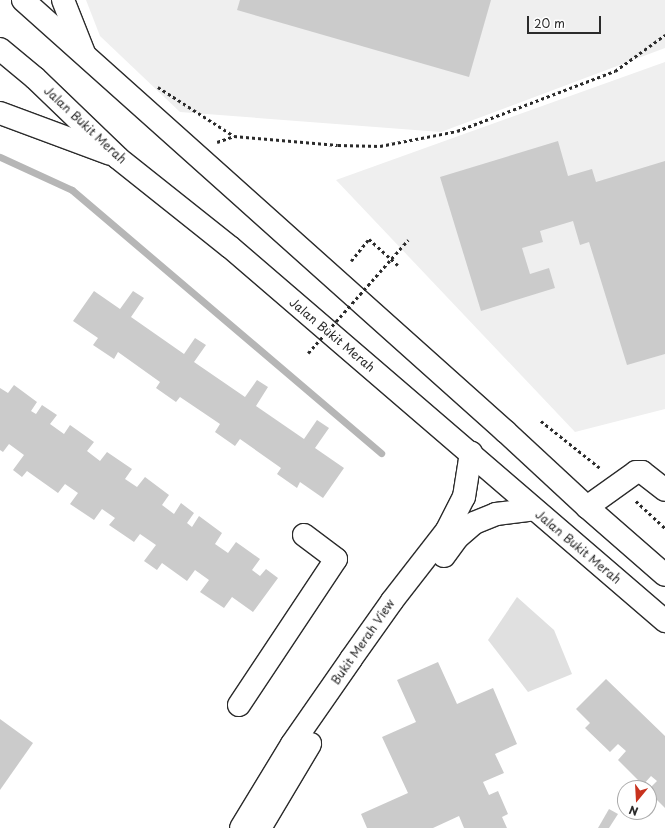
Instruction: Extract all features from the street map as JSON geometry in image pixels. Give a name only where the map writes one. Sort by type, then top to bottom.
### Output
[{"type":"main road","points":[[22,0],[506,432],[587,507],[665,575]]},
{"type":"main road","points":[[63,0],[85,56]]},
{"type":"main road","name":"Jalan Bukit Merah","points":[[0,49],[35,78],[118,158],[230,247],[665,621]]},
{"type":"main road","points":[[0,113],[118,158]]},
{"type":"main road","name":"Bukit Merah View","points":[[260,828],[298,749],[392,602],[447,530],[464,497],[471,453]]},
{"type":"main road","points":[[587,507],[636,472],[642,472],[665,490]]},
{"type":"main road","name":"Bukit Merah View","points":[[241,828],[298,749],[457,538],[474,523],[496,514],[534,509]]},
{"type":"main road","points":[[239,705],[336,558],[304,535]]},
{"type":"path","points":[[192,151],[234,136],[338,145],[380,146],[457,131],[615,71],[665,35]]},
{"type":"path","points":[[336,280],[369,239],[398,264]]},
{"type":"path","points":[[308,353],[408,240]]},
{"type":"shaded area","points":[[86,0],[665,0],[665,48],[441,132],[180,112],[100,36]]},
{"type":"shaded area","points":[[665,62],[665,409],[575,432],[336,180]]},
{"type":"shaded area","points":[[517,597],[554,630],[572,674],[528,692],[488,640]]},
{"type":"building","points":[[240,0],[491,0],[469,77],[237,10]]},
{"type":"building","points":[[558,141],[568,176],[592,169],[596,182],[665,161],[665,354],[627,365],[589,242],[580,245],[573,221],[540,231],[543,242],[522,248],[530,274],[549,268],[555,288],[481,311],[440,177]]},
{"type":"building","points":[[94,291],[120,309],[133,291],[144,298],[131,317],[184,354],[195,338],[206,345],[194,362],[245,397],[257,380],[268,387],[256,406],[304,439],[317,420],[329,428],[315,448],[344,468],[323,498],[300,482],[297,488],[277,474],[281,468],[240,439],[235,446],[215,432],[220,424],[180,397],[176,402],[156,388],[160,382],[118,352],[114,359],[93,345],[98,338],[73,321]]},
{"type":"building","points":[[14,385],[37,402],[31,411],[36,414],[42,405],[57,415],[50,424],[64,434],[70,425],[94,442],[87,451],[100,461],[107,452],[132,469],[125,479],[137,487],[145,477],[169,495],[162,505],[174,514],[181,503],[194,513],[187,523],[192,527],[199,516],[222,533],[215,544],[228,553],[236,542],[260,559],[252,570],[260,576],[266,569],[278,578],[253,612],[232,597],[224,608],[200,592],[209,580],[195,570],[187,581],[162,563],[157,570],[144,561],[156,545],[140,534],[134,542],[109,525],[115,518],[102,509],[94,520],[70,504],[78,493],[65,484],[58,493],[27,471],[22,477],[13,470],[24,455],[9,444],[3,452],[0,450],[0,388],[8,393]]},
{"type":"building","points":[[438,662],[457,704],[493,688],[517,744],[495,754],[504,773],[483,782],[489,795],[498,791],[508,814],[502,817],[507,828],[464,828],[459,816],[433,828],[367,828],[361,814],[408,793],[382,737],[416,722],[397,680]]},
{"type":"building","points":[[606,679],[665,736],[665,808],[657,800],[657,780],[651,776],[647,780],[638,780],[618,760],[626,751],[618,744],[610,752],[585,728],[590,723],[576,709]]},
{"type":"building","points":[[0,719],[33,743],[0,790]]},
{"type":"building","points":[[609,809],[617,813],[609,828],[598,828]]},
{"type":"waterway","points":[[0,157],[72,190],[381,453]]}]
